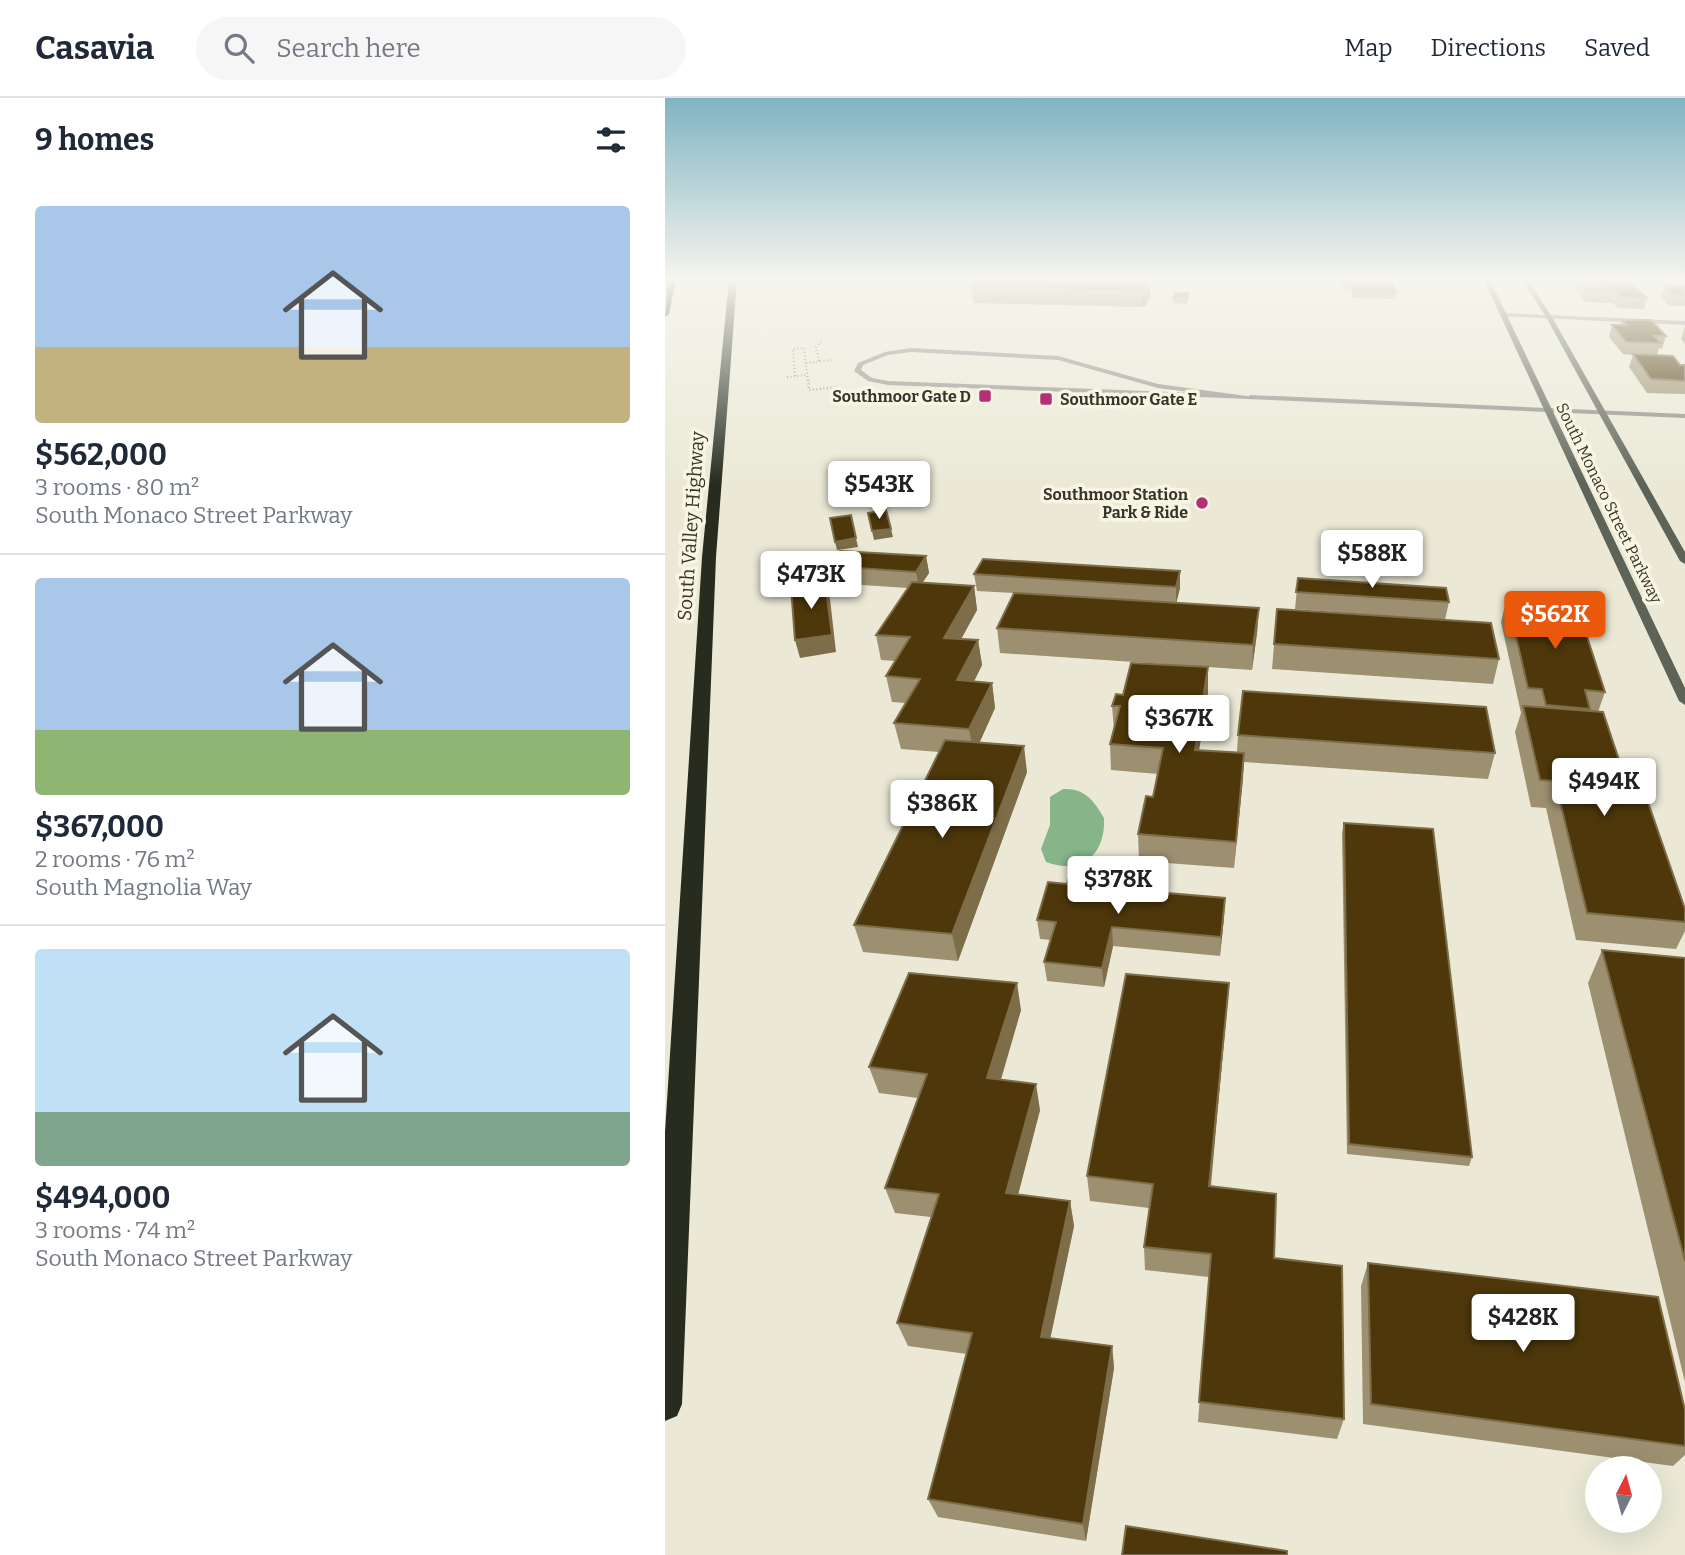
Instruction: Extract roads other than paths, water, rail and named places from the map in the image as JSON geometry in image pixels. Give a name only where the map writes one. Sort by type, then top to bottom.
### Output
[{"type":"highway","name":"South Valley Highway","points":[[665,1404],[709,571],[728,348]]},
{"type":"main road","name":"South Monaco Street Parkway","points":[[1518,348],[1685,702]]},
{"type":"main road","name":"South Monaco Street Parkway","points":[[1566,348],[1685,561]]},
{"type":"street","points":[[1250,397],[1158,386],[1076,361],[1039,356],[911,350],[874,357],[864,361],[857,369],[863,377],[888,383],[1685,415]]},
{"type":"place","name":"Southmoor Gate D","points":[[985,396]]},
{"type":"place","name":"Southmoor Gate E","points":[[1046,399]]},
{"type":"place","name":"Southmoor Station Park & Ride","points":[[1202,503]]}]
